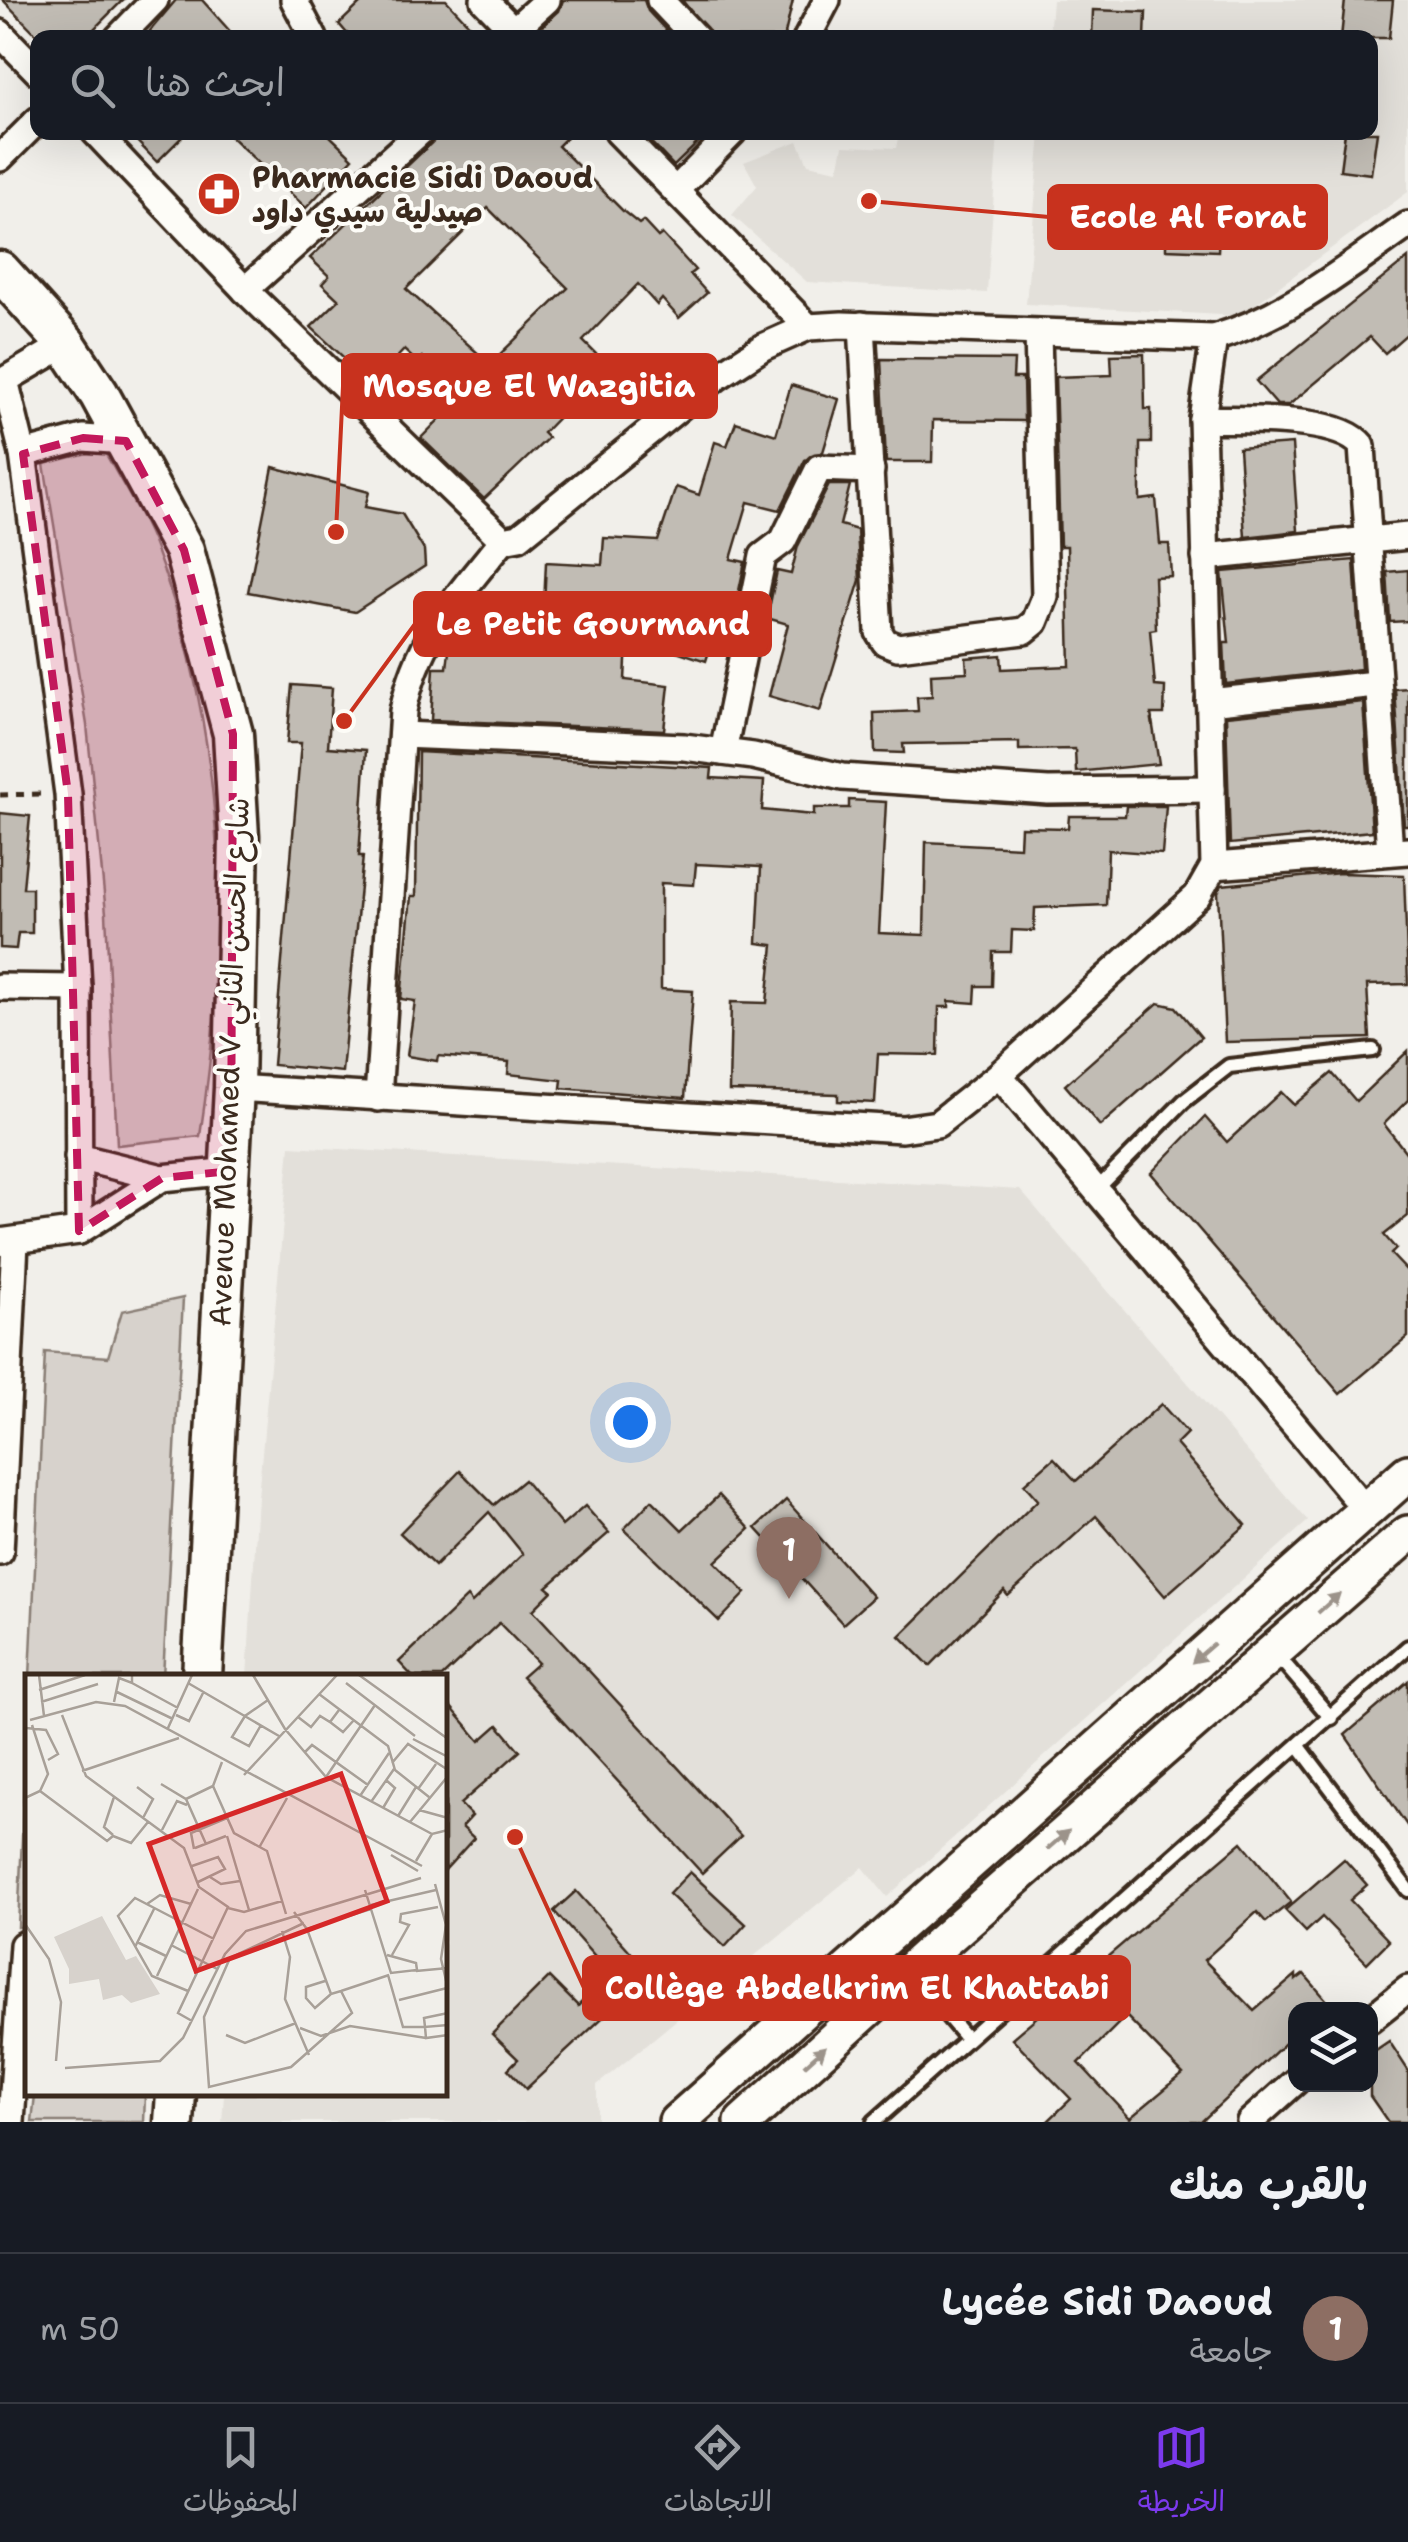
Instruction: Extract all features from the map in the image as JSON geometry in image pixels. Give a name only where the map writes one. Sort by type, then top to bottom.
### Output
[{"type":"main road","name":"Avenue Mohamed V شارع الحسن الثاني","points":[[0,271],[66,344],[126,441],[184,550],[233,734],[239,836],[234,1088],[202,1674]]},
{"type":"main road","points":[[677,2122],[1408,1474]]},
{"type":"main road","points":[[744,2122],[909,1971],[1400,1541],[1366,1510]]},
{"type":"main road","points":[[174,2122],[176,2097]]},
{"type":"street","points":[[126,30],[155,0]]},
{"type":"street","points":[[294,0],[310,30]]},
{"type":"street","points":[[484,0],[509,30]]},
{"type":"street","points":[[518,30],[548,0]]},
{"type":"street","points":[[660,0],[688,30]]},
{"type":"street","points":[[812,30],[828,0]]},
{"type":"street","points":[[0,32],[30,64]]},
{"type":"street","points":[[0,158],[30,128]]},
{"type":"street","points":[[103,140],[246,290],[502,540]]},
{"type":"street","points":[[246,290],[407,140]]},
{"type":"street","points":[[626,140],[808,327]]},
{"type":"street","points":[[676,190],[725,140]]},
{"type":"street","points":[[378,1098],[409,680],[426,638],[502,540],[518,537],[717,377],[762,346],[808,327],[862,325],[1214,338],[1248,328],[1303,299],[1408,225]]},
{"type":"street","points":[[862,325],[880,632],[885,642],[898,647],[1024,631],[1035,622],[1045,597],[1038,333]]},
{"type":"street","points":[[234,1088],[902,1129],[937,1124],[999,1075],[1197,896],[1214,866],[1202,419],[1214,338]]},
{"type":"street","points":[[66,344],[3,376],[23,454],[68,794],[78,988],[80,1231]]},
{"type":"street","points":[[1202,419],[1333,426],[1354,436],[1362,446],[1375,684],[1399,852],[1214,866]]},
{"type":"street","points":[[23,454],[83,438],[126,441]]},
{"type":"street","points":[[722,752],[762,556],[783,541],[818,468],[871,470]]},
{"type":"street","points":[[1205,558],[1408,536]]},
{"type":"street","points":[[1210,702],[1375,684]]},
{"type":"street","points":[[402,735],[722,752],[842,777],[1048,791],[1212,789]]},
{"type":"street","points":[[0,987],[78,988]]},
{"type":"street","points":[[999,1075],[1366,1510]]},
{"type":"street","points":[[78,1157],[162,1178],[231,1171]]},
{"type":"street","points":[[0,1552],[8,1242],[80,1231],[162,1178]]},
{"type":"street","points":[[12,2122],[17,1945]]},
{"type":"street","points":[[1378,2013],[1408,1989]]},
{"type":"street","points":[[1250,2122],[1288,2088]]},
{"type":"lane","points":[[1096,1190],[1184,1101],[1229,1066],[1373,1050]]},
{"type":"lane","points":[[874,2122],[1408,1647]]},
{"type":"lane","points":[[1274,1652],[1331,1718]]},
{"type":"lane","points":[[1298,1746],[1408,1890]]},
{"type":"lane","points":[[909,1971],[966,2038]]},
{"type":"path","points":[[0,795],[68,794]]},
{"type":"highlighted area","points":[[83,438],[126,441],[184,550],[233,734],[231,1171],[162,1178],[79,1231],[68,794],[23,454]]},
{"type":"shaded area","points":[[1052,0],[1408,0],[1408,192],[1239,316],[1026,304],[1040,140],[1378,140],[1378,30],[1050,30]]},
{"type":"shaded area","points":[[898,140],[998,140],[987,293],[807,282],[732,215],[757,186],[744,162],[798,141],[808,164],[838,170],[843,146],[896,148]]},
{"type":"shaded area","points":[[103,449],[151,537],[180,621],[209,766],[218,914],[210,1062],[200,1136],[117,1145],[106,913],[87,725],[44,464]]},
{"type":"shaded area","points":[[290,1146],[1020,1190],[1308,1521],[887,1897],[863,1867],[597,2085],[597,2122],[222,2122],[224,2097],[448,2097],[448,1674],[247,1674],[258,1497]]},
{"type":"shaded area","points":[[183,1298],[163,1674],[30,1674],[45,1352],[108,1357],[122,1311]]},
{"type":"shaded area","points":[[25,1770],[25,1927],[18,1927]]},
{"type":"shaded area","points":[[35,2097],[145,2097],[144,2122],[32,2122]]},
{"type":"building","points":[[3,0],[123,0],[93,30],[32,30]]},
{"type":"building","points":[[176,0],[202,0],[229,30],[151,30]]},
{"type":"building","points":[[364,0],[446,0],[474,30],[344,30],[339,24]]},
{"type":"building","points":[[563,0],[644,0],[648,11],[666,30],[540,30],[559,11]]},
{"type":"building","points":[[682,0],[793,0],[786,30],[706,30]]},
{"type":"building","points":[[1345,0],[1393,0],[1389,38],[1378,38],[1378,30],[1342,30]]},
{"type":"building","points":[[1093,10],[1146,12],[1145,30],[1092,30]]},
{"type":"building","points":[[136,140],[179,140],[157,162]]},
{"type":"building","points":[[234,140],[334,140],[353,158],[306,208]]},
{"type":"building","points":[[435,140],[564,140],[558,146],[623,211],[639,224],[643,221],[658,237],[662,234],[695,270],[690,274],[707,293],[679,318],[662,299],[657,305],[638,284],[583,341],[608,366],[543,433],[548,438],[484,499],[421,438],[464,394],[422,357],[417,362],[404,350],[372,384],[311,327],[339,300],[322,284],[329,276],[310,258]],"holes":[[[488,208],[568,288],[490,364],[406,289]]]},
{"type":"building","points":[[649,140],[701,140],[674,166]]},
{"type":"building","points":[[1344,140],[1376,140],[1371,174],[1340,170]]},
{"type":"building","points":[[1086,187],[1133,195],[1221,199],[1218,251],[1166,249],[1166,242],[1080,231]]},
{"type":"building","points":[[1408,258],[1408,333],[1385,353],[1370,337],[1289,405],[1277,405],[1256,381]]},
{"type":"building","points":[[1144,354],[1145,409],[1151,409],[1151,443],[1140,443],[1140,500],[1156,498],[1160,544],[1169,544],[1171,576],[1154,577],[1156,629],[1150,630],[1155,686],[1165,687],[1164,714],[1151,714],[1159,764],[1076,772],[1075,749],[1019,750],[1019,742],[903,744],[904,753],[875,752],[874,713],[918,711],[917,697],[932,696],[931,674],[967,672],[966,658],[1001,655],[1002,669],[1070,666],[1067,546],[1060,546],[1055,377],[1112,375],[1111,355]]},
{"type":"building","points":[[881,359],[1014,360],[1013,378],[1023,378],[1024,421],[933,420],[932,462],[886,462]]},
{"type":"building","points":[[791,385],[839,399],[823,452],[805,460],[780,510],[748,502],[731,559],[745,562],[735,610],[723,607],[706,661],[676,651],[686,619],[629,603],[625,680],[669,685],[664,730],[431,720],[434,668],[447,668],[451,634],[506,637],[507,626],[543,627],[546,562],[602,565],[604,538],[658,541],[676,487],[699,495],[715,442],[727,446],[736,422],[776,435]]},
{"type":"building","points":[[1292,444],[1298,531],[1245,537],[1239,448]]},
{"type":"building","points":[[273,467],[369,492],[365,507],[402,514],[424,550],[425,566],[355,612],[248,592]]},
{"type":"building","points":[[829,485],[850,485],[840,525],[857,530],[860,580],[820,711],[769,696],[788,624],[767,618],[777,571],[791,574],[798,546]]},
{"type":"building","points":[[1354,560],[1361,669],[1226,684],[1224,643],[1229,643],[1222,572]]},
{"type":"building","points":[[1408,570],[1408,621],[1390,622],[1387,572]]},
{"type":"building","points":[[292,685],[332,688],[328,747],[366,750],[359,856],[363,856],[342,1072],[273,1065],[301,743],[287,743]]},
{"type":"building","points":[[1408,688],[1408,825],[1404,825],[1395,689]]},
{"type":"building","points":[[1363,702],[1372,831],[1230,844],[1226,716]]},
{"type":"building","points":[[418,752],[712,768],[711,778],[764,781],[762,810],[814,815],[814,808],[849,808],[849,800],[886,802],[879,933],[924,935],[926,842],[1020,847],[1021,827],[1068,828],[1069,816],[1125,816],[1126,806],[1166,806],[1162,854],[1108,850],[1106,905],[1035,908],[1034,931],[1012,930],[1011,952],[993,952],[992,986],[976,986],[975,1003],[949,1001],[949,1007],[939,1007],[938,1055],[878,1054],[875,1103],[838,1101],[838,1094],[729,1091],[731,1002],[767,1003],[773,945],[757,943],[761,867],[696,864],[694,885],[661,883],[661,989],[693,991],[685,1098],[561,1088],[562,1080],[508,1074],[509,1062],[438,1056],[437,1061],[407,1056],[415,1001],[401,999],[411,896],[416,896]]},
{"type":"building","points":[[0,813],[30,816],[23,888],[32,888],[32,933],[18,933],[16,949],[0,948]]},
{"type":"building","points":[[1340,873],[1404,875],[1408,984],[1367,985],[1370,1038],[1225,1042],[1218,892],[1222,885]]},
{"type":"building","points":[[1158,1003],[1176,1007],[1201,1037],[1100,1126],[1065,1085]]},
{"type":"building","points":[[1408,1051],[1408,1100],[1384,1124],[1408,1155],[1408,1216],[1384,1235],[1396,1249],[1391,1254],[1408,1272],[1408,1337],[1340,1394],[1151,1173],[1205,1117],[1227,1142],[1281,1092],[1294,1105],[1332,1073],[1356,1101]]},
{"type":"building","points":[[1161,1404],[1187,1433],[1176,1444],[1246,1525],[1165,1596],[1096,1516],[1008,1596],[1004,1591],[930,1666],[900,1636],[1038,1500],[1024,1484],[1054,1458],[1076,1481]]},
{"type":"building","points":[[460,1471],[494,1505],[524,1480],[562,1526],[585,1506],[609,1533],[547,1587],[552,1591],[533,1610],[741,1836],[702,1873],[522,1677],[538,1663],[499,1623],[445,1674],[410,1674],[399,1662],[467,1597],[472,1603],[523,1554],[489,1512],[435,1566],[400,1533]]},
{"type":"building","points":[[719,1495],[750,1529],[715,1562],[746,1593],[719,1621],[624,1529],[652,1500],[682,1530]]},
{"type":"building","points":[[786,1500],[873,1597],[843,1624],[756,1528]]},
{"type":"building","points":[[1408,1681],[1408,1827],[1345,1735]]},
{"type":"building","points":[[448,1704],[480,1741],[498,1725],[520,1751],[460,1804],[472,1816],[462,1827],[474,1838],[448,1867]]},
{"type":"building","points":[[1242,1842],[1291,1902],[1266,1922],[1257,1912],[1204,1960],[1254,2011],[1296,1975],[1296,1980],[1304,1974],[1328,2002],[1288,2002],[1288,2040],[1201,2122],[1047,2122],[1071,2099],[1012,2038]],"holes":[[[1126,2016],[1183,2074],[1130,2118],[1079,2063]]]},
{"type":"building","points":[[1344,1859],[1367,1885],[1350,1900],[1389,1941],[1367,1963],[1322,1917],[1306,1932],[1285,1910]]},
{"type":"building","points":[[690,1872],[746,1924],[725,1947],[669,1894]]},
{"type":"building","points":[[576,1891],[662,1987],[640,2007],[628,1994],[526,2089],[508,2069],[518,2059],[492,2034],[549,1977],[578,2006],[610,1974],[554,1911]]},
{"type":"building","points":[[1389,2041],[1408,2070],[1408,2122],[1388,2122],[1370,2096],[1370,2092],[1378,2092],[1378,2049]]},
{"type":"place","name":"Pharmacie Sidi Daoud صيدلية سيدي داود","points":[[219,194]]},
{"type":"place","name":"Ecole Al Forat","points":[[869,201]]},
{"type":"place","name":"Mosque El Wazgitia","points":[[336,532]]},
{"type":"place","name":"Le Petit Gourmand","points":[[344,721]]},
{"type":"place","name":"Lycée Sidi Daoud","points":[[789,1599]]},
{"type":"place","name":"Collège Abdelkrim El Khattabi","points":[[515,1837]]}]
